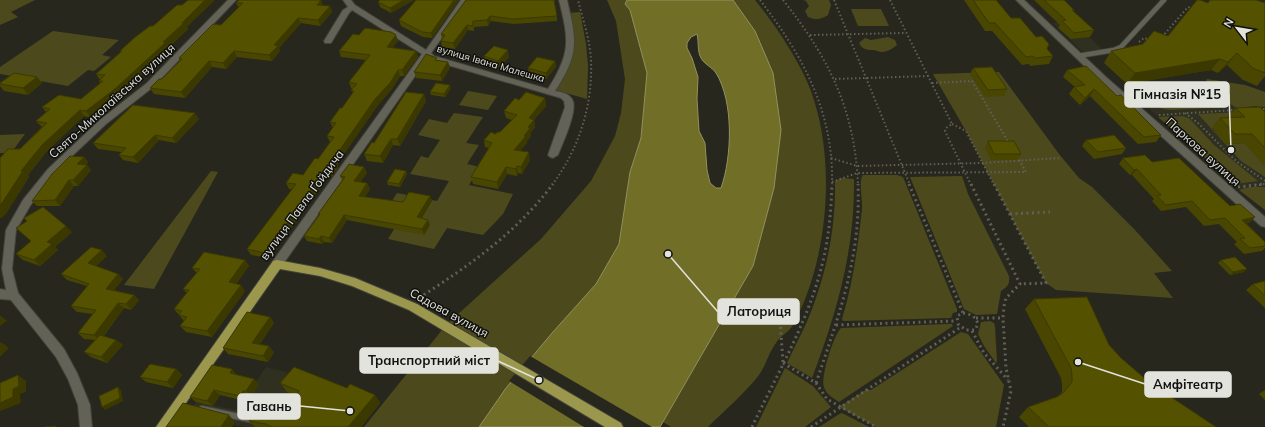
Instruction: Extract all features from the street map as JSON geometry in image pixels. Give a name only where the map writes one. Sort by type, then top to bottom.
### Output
[{"type":"main road","name":"Садова вулиця","points":[[277,264],[320,272],[355,282],[416,303],[617,427]]},
{"type":"main road","name":"вулиця Павла Ґойдича","points":[[162,427],[188,405],[277,264]]},
{"type":"street","name":"Свято-Миколаївська вулиця","points":[[13,295],[7,269],[8,247],[11,230],[26,203],[51,171],[79,143],[150,85],[232,0]]},
{"type":"street","name":"вулиця Івана Малешка","points":[[347,0],[352,7],[431,58],[564,96],[568,99],[570,104],[569,112],[553,155]]},
{"type":"street","name":"вулиця Павла Ґойдича","points":[[277,264],[465,0]]},
{"type":"street","points":[[550,92],[565,68],[570,48],[568,18],[563,0]]},
{"type":"street","name":"Паркова вулиця","points":[[1020,0],[1078,56],[1265,223]]},
{"type":"street","points":[[328,41],[346,12],[352,7]]},
{"type":"street","points":[[0,294],[13,295],[43,331],[66,365],[84,405],[86,427]]},
{"type":"lane","points":[[1078,56],[1114,50],[1121,47],[1164,0]]},
{"type":"lane","points":[[188,405],[254,420]]},
{"type":"path","points":[[416,303],[475,261],[522,221],[544,196],[565,168],[582,129],[590,97],[591,60],[586,30],[578,0]]},
{"type":"path","points":[[752,427],[802,322],[822,267],[830,211],[832,182],[831,158],[822,111],[807,71],[795,50],[760,0]]},
{"type":"path","points":[[783,0],[809,36],[835,79],[848,114],[854,140],[857,173],[858,211],[855,246],[849,282],[816,383]]},
{"type":"path","points":[[834,0],[963,313]]},
{"type":"path","points":[[890,0],[905,33],[929,76],[952,124],[966,131],[1046,283],[1020,284],[1006,298],[1002,318],[1006,368],[1012,391],[1003,427]]},
{"type":"path","points":[[1158,42],[1188,7],[1193,9],[1196,4]]},
{"type":"path","points":[[809,36],[905,33]]},
{"type":"path","points":[[1134,45],[1144,38],[1151,40]]},
{"type":"path","points":[[835,79],[929,76]]},
{"type":"path","points":[[932,83],[972,82],[1012,147]]},
{"type":"path","points":[[1255,108],[1265,109]]},
{"type":"path","points":[[1156,115],[1242,109]]},
{"type":"path","points":[[1185,113],[1198,122],[1236,161],[1265,182]]},
{"type":"path","points":[[952,124],[946,128],[945,131],[1020,284]]},
{"type":"path","points":[[832,182],[857,173],[1026,172],[1016,154]]},
{"type":"path","points":[[831,158],[856,166],[982,163],[1060,158]]},
{"type":"path","points":[[1234,187],[1265,182]]},
{"type":"path","points":[[1010,214],[1050,212]]},
{"type":"path","points":[[779,305],[783,363]]},
{"type":"path","points":[[1002,318],[975,318],[969,314],[963,313],[957,316],[957,321],[961,327],[972,331],[984,353],[1009,381]]},
{"type":"path","points":[[972,331],[978,326],[975,318]]},
{"type":"path","points":[[836,325],[957,321]]},
{"type":"path","points":[[811,427],[961,327]]},
{"type":"path","points":[[783,363],[816,383],[828,399],[839,408],[876,427]]},
{"type":"shaded area","points":[[0,0],[35,0],[11,12],[18,17],[0,25]]},
{"type":"shaded area","points":[[607,0],[627,0],[625,4],[630,10],[647,73],[641,138],[630,172],[619,244],[596,284],[552,333],[506,388],[479,427],[364,427],[446,325],[541,239],[591,181],[615,136],[621,113],[625,79],[616,21]]},
{"type":"shaded area","points":[[627,0],[733,0],[755,31],[773,73],[781,130],[774,188],[753,266],[660,427],[479,427],[506,388],[552,333],[596,284],[619,244],[630,172],[641,138],[647,73],[630,10],[625,4]],"holes":[[[697,34],[702,60],[716,73],[722,85],[726,99],[729,146],[725,175],[721,188],[716,188],[710,183],[707,170],[705,143],[699,131],[697,99],[698,77],[687,48],[687,43],[691,37]]]},
{"type":"shaded area","points":[[733,0],[755,0],[792,52],[814,99],[822,131],[825,164],[826,199],[822,233],[816,266],[806,297],[793,325],[778,341],[769,354],[759,375],[708,427],[671,427],[663,422],[753,266],[755,31]]},
{"type":"shaded area","points":[[803,0],[829,0],[831,5],[828,15],[818,19],[808,17],[805,11],[809,6],[806,1]]},
{"type":"shaded area","points":[[851,9],[881,9],[889,26],[858,26]]},
{"type":"shaded area","points":[[580,12],[586,44],[588,66],[587,99],[555,90],[571,59],[569,13]]},
{"type":"shaded area","points":[[1075,20],[1077,25],[1103,50],[1084,53],[1053,23]]},
{"type":"shaded area","points":[[53,31],[119,40],[102,55],[111,57],[94,71],[88,70],[68,86],[0,74],[0,67]]},
{"type":"shaded area","points":[[888,37],[895,40],[897,45],[884,52],[863,48],[859,43],[865,38],[871,40]]},
{"type":"shaded area","points":[[999,72],[1059,154],[1079,178],[1092,187],[1135,230],[1172,271],[1154,273],[1173,298],[1056,290],[1046,283],[966,131],[933,74]]},
{"type":"shaded area","points":[[1207,79],[1245,85],[1265,92],[1265,107],[1235,107],[1228,102],[1218,89],[1206,81]]},
{"type":"shaded area","points":[[1216,80],[1265,92],[1265,210],[1127,88]]},
{"type":"shaded area","points":[[1203,84],[1227,107],[1164,109],[1147,102],[1127,88]]},
{"type":"shaded area","points":[[468,91],[497,96],[488,110],[459,105]]},
{"type":"shaded area","points":[[1265,111],[1265,130],[1212,128],[1227,144],[1245,143],[1265,166],[1265,177],[1241,161],[1198,114]]},
{"type":"shaded area","points":[[454,113],[483,117],[466,143],[479,145],[467,164],[480,167],[469,185],[513,194],[503,214],[483,235],[447,228],[434,249],[388,239],[401,218],[383,215],[397,193],[437,201],[449,181],[410,174],[421,156],[428,158],[440,140],[418,135],[429,119],[447,123]]},
{"type":"shaded area","points":[[1183,116],[1190,119],[1214,145],[1258,181],[1235,184],[1158,117]]},
{"type":"shaded area","points":[[25,134],[11,153],[0,153],[0,135]]},
{"type":"shaded area","points":[[211,171],[218,172],[154,289],[124,285]]},
{"type":"shaded area","points":[[863,175],[897,175],[903,177],[957,309],[957,312],[953,313],[951,318],[843,321],[842,319],[855,264],[859,237],[862,209],[861,182]]},
{"type":"shaded area","points":[[962,176],[968,194],[1009,276],[1008,285],[1001,291],[997,314],[976,315],[964,309],[910,177]]},
{"type":"shaded area","points":[[842,178],[854,179],[854,205],[848,256],[837,305],[812,378],[787,363],[803,331],[821,284],[831,240],[835,181]]},
{"type":"shaded area","points":[[1250,187],[1265,187],[1265,210],[1239,190]]},
{"type":"shaded area","points":[[990,321],[994,323],[995,327],[996,363],[984,346],[978,334],[981,322]]},
{"type":"shaded area","points":[[952,324],[953,326],[839,402],[826,392],[823,382],[828,356],[835,338],[841,328]]},
{"type":"shaded area","points":[[961,332],[968,334],[1004,385],[996,427],[876,427],[839,407],[867,389],[871,390]]},
{"type":"shaded area","points":[[266,367],[301,376],[320,427],[246,427],[234,425],[235,422],[190,411],[196,402],[236,410],[242,401],[235,399],[255,383]]},
{"type":"shaded area","points":[[785,368],[813,386],[831,407],[805,427],[756,427]]},
{"type":"shaded area","points":[[841,413],[844,414],[869,427],[819,427]]},
{"type":"pier","points":[[530,356],[652,427],[584,427],[509,381]]},
{"type":"building","points":[[188,0],[205,0],[182,23],[184,23],[163,42],[166,42],[116,88],[86,111],[80,110],[42,145],[21,171],[23,171],[0,206],[0,158],[8,149],[20,149],[47,123],[36,121],[50,109],[42,107],[59,95],[81,99],[103,81],[99,81],[105,75],[96,74],[134,38],[150,26],[153,26],[177,5],[182,5]]},
{"type":"building","points":[[239,0],[321,0],[317,5],[330,6],[318,20],[298,18],[274,45],[278,46],[269,55],[234,51],[223,63],[209,61],[181,92],[150,88],[159,79],[162,79],[182,59],[179,58],[213,24],[221,25],[243,3],[236,3]]},
{"type":"building","points":[[380,0],[404,0],[390,8],[378,2]]},
{"type":"building","points":[[416,0],[454,0],[431,33],[422,32],[399,20]]},
{"type":"building","points":[[466,0],[554,0],[557,16],[513,19],[490,16],[487,20],[473,21],[473,26],[467,25],[453,43],[441,41],[445,35],[441,34]]},
{"type":"building","points":[[973,0],[996,0],[1011,18],[1020,18],[1036,37],[1042,36],[1049,44],[1047,49],[1053,56],[1035,58],[1033,56],[1026,57],[995,23],[989,23]]},
{"type":"building","points":[[1044,0],[1064,0],[1074,10],[1072,10],[1094,30],[1074,33],[1062,21],[1066,20]]},
{"type":"building","points":[[1197,0],[1208,3],[1210,0],[1256,0],[1265,3],[1265,73],[1253,68],[1237,53],[1228,62],[1220,59],[1135,73],[1111,51],[1143,44],[1154,31],[1168,36]]},
{"type":"building","points":[[365,28],[391,32],[396,35],[387,47],[416,51],[402,70],[398,70],[390,83],[375,99],[332,161],[336,162],[327,173],[323,173],[265,253],[247,249],[296,184],[286,183],[293,173],[303,175],[315,158],[318,159],[334,137],[327,136],[336,123],[330,122],[354,91],[351,90],[357,84],[349,82],[370,55],[339,51],[353,34],[359,35]]},
{"type":"building","points":[[494,46],[508,50],[498,61],[484,56]]},
{"type":"building","points":[[426,54],[437,58],[435,60],[448,62],[440,75],[414,72]]},
{"type":"building","points":[[537,57],[555,61],[546,73],[528,68]]},
{"type":"building","points":[[1086,66],[1117,96],[1121,95],[1161,135],[1144,137],[1094,89],[1085,98],[1074,87],[1085,85],[1067,70]]},
{"type":"building","points":[[992,67],[1007,89],[988,90],[973,68]]},
{"type":"building","points":[[14,73],[37,77],[23,88],[0,84]]},
{"type":"building","points":[[436,83],[450,85],[444,94],[430,92]]},
{"type":"building","points":[[406,92],[424,94],[397,139],[391,139],[380,156],[364,154],[372,142],[374,143]]},
{"type":"building","points":[[526,92],[545,98],[529,118],[534,120],[528,127],[530,128],[524,136],[526,136],[514,150],[529,152],[521,167],[517,166],[516,169],[506,167],[497,182],[471,177],[492,143],[484,140],[491,132],[495,134],[500,132],[517,115],[504,111],[515,98],[519,100]]},
{"type":"building","points":[[133,105],[195,113],[172,138],[155,135],[133,157],[119,155],[126,148],[93,143]]},
{"type":"building","points":[[1260,107],[1265,112],[1265,148],[1252,134],[1235,134],[1220,118],[1245,117],[1236,108]]},
{"type":"building","points":[[1114,135],[1126,148],[1098,152],[1086,140]]},
{"type":"building","points":[[988,141],[1014,141],[1021,154],[994,154]]},
{"type":"building","points":[[1145,155],[1152,162],[1179,158],[1230,206],[1240,204],[1255,217],[1242,220],[1265,242],[1265,246],[1250,248],[1240,239],[1245,238],[1225,218],[1210,220],[1192,201],[1166,205],[1157,196],[1161,195],[1137,169],[1134,170],[1123,158]]},
{"type":"building","points":[[70,156],[84,157],[77,164],[87,165],[73,180],[69,180],[55,200],[32,201],[52,174]]},
{"type":"building","points":[[349,164],[364,167],[354,181],[367,183],[359,196],[403,202],[409,192],[430,196],[417,217],[428,220],[422,229],[344,215],[329,238],[321,236],[319,239],[304,236],[345,177],[340,176]]},
{"type":"building","points":[[395,169],[406,171],[399,184],[387,182]]},
{"type":"building","points":[[43,207],[66,226],[47,242],[52,244],[34,260],[16,254],[31,241],[16,228],[27,221],[24,218]]},
{"type":"building","points":[[91,247],[102,250],[88,263],[118,274],[106,289],[134,295],[126,304],[118,303],[94,335],[78,333],[96,310],[71,306],[89,284],[61,274]]},
{"type":"building","points":[[204,252],[245,260],[229,282],[241,285],[207,331],[180,326],[187,317],[179,315],[182,311],[174,309],[189,290],[183,289],[200,269],[192,268]]},
{"type":"building","points":[[1235,257],[1247,269],[1233,272],[1221,260]]},
{"type":"building","points":[[1265,281],[1265,296],[1253,284]]},
{"type":"building","points":[[1087,297],[1109,345],[1121,358],[1150,383],[1216,427],[1049,427],[1028,407],[1057,397],[1063,393],[1072,382],[1071,368],[1034,299]]},
{"type":"building","points":[[247,312],[270,317],[252,343],[269,346],[263,356],[223,348]]},
{"type":"building","points":[[100,335],[116,340],[101,357],[84,352]]},
{"type":"building","points":[[150,364],[176,369],[167,382],[140,377]]},
{"type":"building","points":[[212,365],[232,369],[230,373],[254,379],[246,391],[243,391],[240,396],[214,390],[207,401],[190,397]]},
{"type":"building","points":[[294,367],[347,388],[350,384],[375,395],[348,427],[272,427],[266,424],[249,421],[258,410],[275,413],[279,408],[286,409],[299,391],[280,383]]},
{"type":"building","points":[[18,375],[19,386],[13,389],[13,397],[0,403],[0,383]]},
{"type":"building","points":[[118,387],[120,398],[102,407],[99,396]]},
{"type":"building","points":[[183,403],[229,415],[221,427],[166,427]]},
{"type":"place","name":"Гімназія №15","points":[[1231,150]]},
{"type":"place","name":"Латориця","points":[[668,254]]},
{"type":"place","name":"Амфітеатр","points":[[1078,362]]},
{"type":"place","name":"Транспортний міст","points":[[539,380]]},
{"type":"place","name":"Гавань","points":[[350,411]]}]
